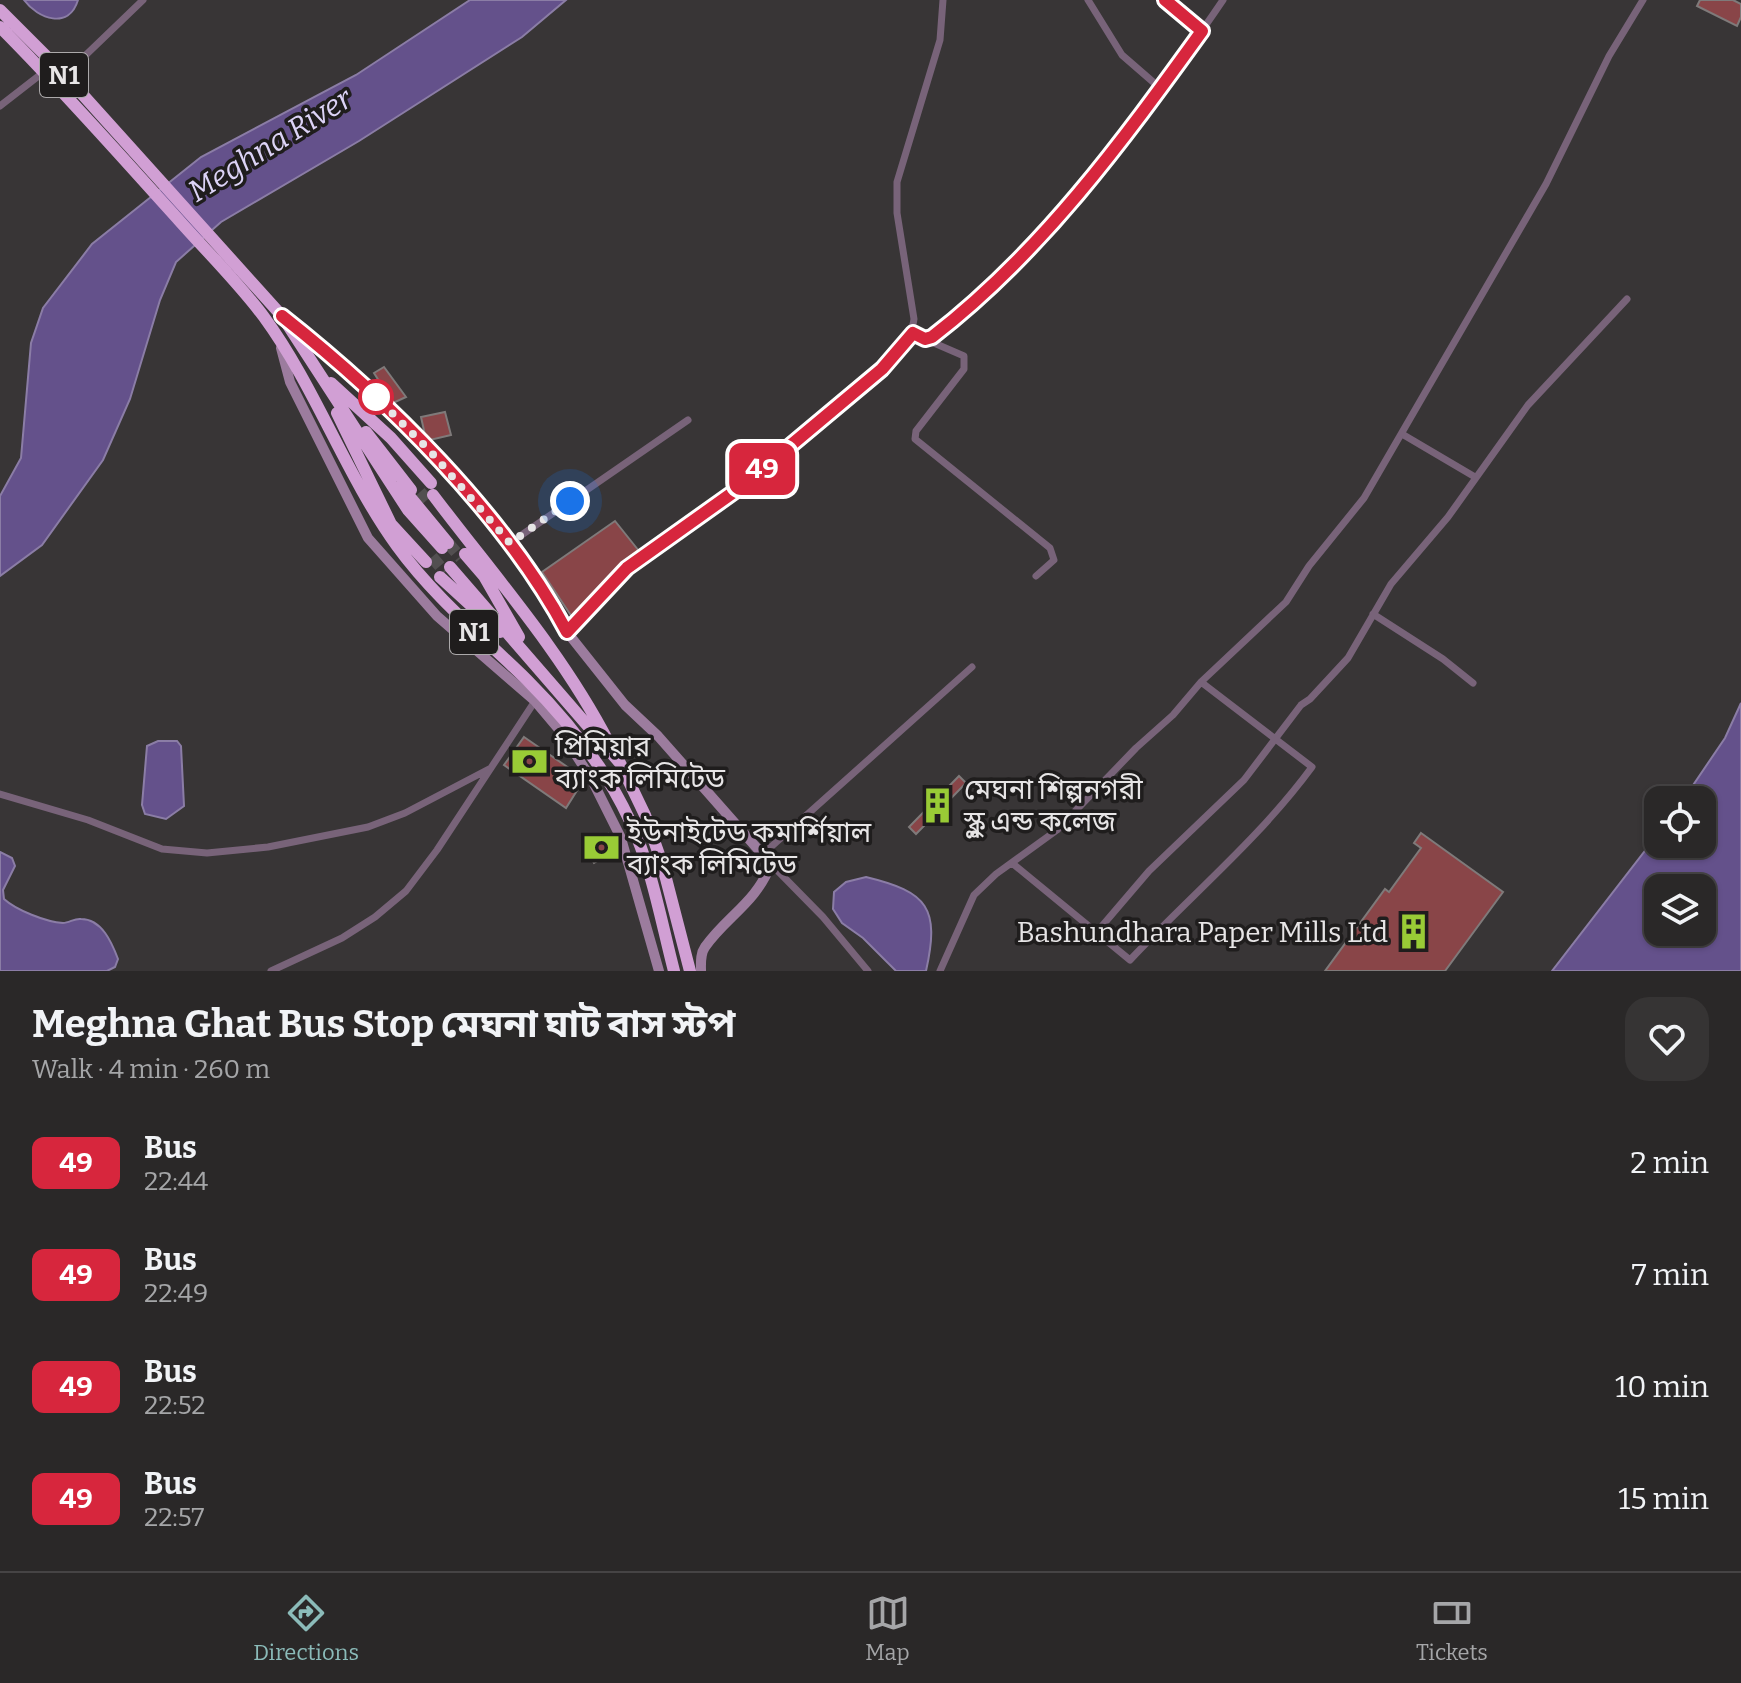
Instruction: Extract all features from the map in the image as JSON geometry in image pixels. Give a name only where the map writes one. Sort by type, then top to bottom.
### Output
[{"type":"highway","name":"N1","points":[[0,10],[65,75],[120,146],[262,315],[279,339],[378,518],[399,549],[458,616],[528,681],[571,729],[605,777],[630,820],[647,867],[674,971]]},
{"type":"highway","name":"N1","points":[[0,27],[120,146],[282,316],[402,514],[442,547],[512,593],[582,690],[645,815],[662,863],[690,971]]},
{"type":"highway","name":"N1","points":[[314,367],[359,411],[429,491],[442,547]]},
{"type":"highway","name":"N1","points":[[314,367],[442,547]]},
{"type":"highway","name":"N1","points":[[533,661],[484,576],[453,565],[533,661],[620,763]]},
{"type":"street","points":[[65,75],[143,0]]},
{"type":"street","points":[[567,632],[627,568],[738,489],[882,369],[913,333],[914,319],[897,213],[897,182],[940,40],[943,0]]},
{"type":"street","points":[[1088,0],[1122,55],[1160,88]]},
{"type":"street","points":[[1165,0],[1202,31]]},
{"type":"street","points":[[925,339],[944,328],[1022,260],[1068,208],[1223,0]]},
{"type":"street","points":[[940,971],[974,895],[1057,830],[1173,715],[1201,682],[1286,602],[1309,566],[1364,498],[1546,184],[1609,56],[1643,0]]},
{"type":"street","points":[[0,106],[45,71]]},
{"type":"street","points":[[1096,933],[1149,871],[1244,780],[1301,705],[1348,658],[1391,584],[1448,517],[1528,405],[1627,299]]},
{"type":"street","points":[[282,316],[350,371],[430,451],[510,543],[543,587],[567,632],[625,705],[658,736],[762,855],[823,917],[868,971]]},
{"type":"street","points":[[913,333],[964,356],[966,363],[916,431],[915,439],[1050,548],[1054,560],[1036,576]]},
{"type":"street","points":[[279,339],[290,382],[368,538],[437,616],[535,701],[570,744],[621,838],[659,971]]},
{"type":"street","points":[[510,543],[688,420]]},
{"type":"street","points":[[1402,434],[1475,477]]},
{"type":"street","points":[[1373,614],[1443,659],[1473,683]]},
{"type":"street","points":[[762,855],[972,667]]},
{"type":"street","points":[[1012,863],[1130,960],[1200,887],[1230,863],[1278,811],[1312,767],[1201,682]]},
{"type":"street","points":[[271,971],[342,938],[375,917],[406,891],[437,850],[535,701]]},
{"type":"street","points":[[0,794],[88,820],[162,849],[207,853],[248,851],[368,827],[405,813],[489,769]]},
{"type":"street","points":[[701,971],[703,949],[763,885],[771,864]]},
{"type":"water","points":[[24,0],[78,0],[68,15],[53,18],[37,12]]},
{"type":"water","name":"Meghna River","points":[[470,0],[566,0],[522,37],[359,141],[221,222],[176,262],[160,300],[130,399],[103,460],[42,545],[0,576],[0,496],[21,458],[31,343],[43,308],[92,244],[201,157],[356,75]]},
{"type":"water","points":[[1741,703],[1741,971],[1552,971],[1644,852],[1644,858],[1716,858],[1716,786],[1692,786],[1725,738]]},
{"type":"water","points":[[158,741],[177,741],[181,746],[184,806],[166,819],[145,814],[142,805],[147,746]]},
{"type":"water","points":[[0,852],[12,858],[15,866],[3,890],[4,899],[23,911],[48,920],[63,923],[81,919],[95,923],[113,946],[118,959],[115,967],[107,971],[0,971]]},
{"type":"water","points":[[866,877],[904,889],[924,906],[930,918],[931,932],[926,971],[896,971],[863,938],[842,923],[833,909],[834,892],[846,882]]},
{"type":"building","points":[[1700,0],[1733,0],[1741,4],[1737,26],[1697,6]]},
{"type":"building","points":[[384,367],[406,397],[393,403],[374,373]]},
{"type":"building","points":[[445,412],[451,435],[430,440],[425,435],[421,417]]},
{"type":"building","points":[[615,521],[639,551],[610,576],[572,617],[542,572]]},
{"type":"building","points":[[524,737],[579,775],[583,781],[566,808],[504,765]]},
{"type":"building","name":"মেঘনা শিল্পনগরী স্কুল এন্ড কলেজ","points":[[959,776],[966,783],[916,834],[909,827]]},
{"type":"building","name":"Bashundhara Paper Mills Ltd","points":[[1421,833],[1503,892],[1445,971],[1325,971],[1385,889],[1389,892],[1421,848],[1414,843]]},
{"type":"building","name":"ইউনাইটেড কমার্শিয়াল ব্যাংক লিমিটেড","points":[[608,834],[616,850],[594,863],[585,848]]},
{"type":"tunnel","points":[[420,492],[427,500]]},
{"type":"tunnel","points":[[448,543],[461,558]]},
{"type":"tunnel","points":[[432,557],[445,572]]},
{"type":"bus line","name":"49","points":[[282,316],[340,361],[430,451],[490,519],[543,587],[567,632],[627,568],[738,489],[882,369],[913,333],[925,339],[932,337],[1022,260],[1068,208],[1202,31],[1165,0]]},
{"type":"place","name":"প্রিমিয়ার ব্যাংক লিমিটেড","points":[[529,762]]},
{"type":"place","name":"মেঘনা শিল্পনগরী স্কুল এন্ড কলেজ","points":[[938,805]]},
{"type":"place","name":"ইউনাইটেড কমার্শিয়াল ব্যাংক লিমিটেড","points":[[601,848]]},
{"type":"place","name":"Bashundhara Paper Mills Ltd","points":[[1414,932]]},
{"type":"route","points":[[376,397],[369,390],[430,451],[510,543],[570,501]]}]
